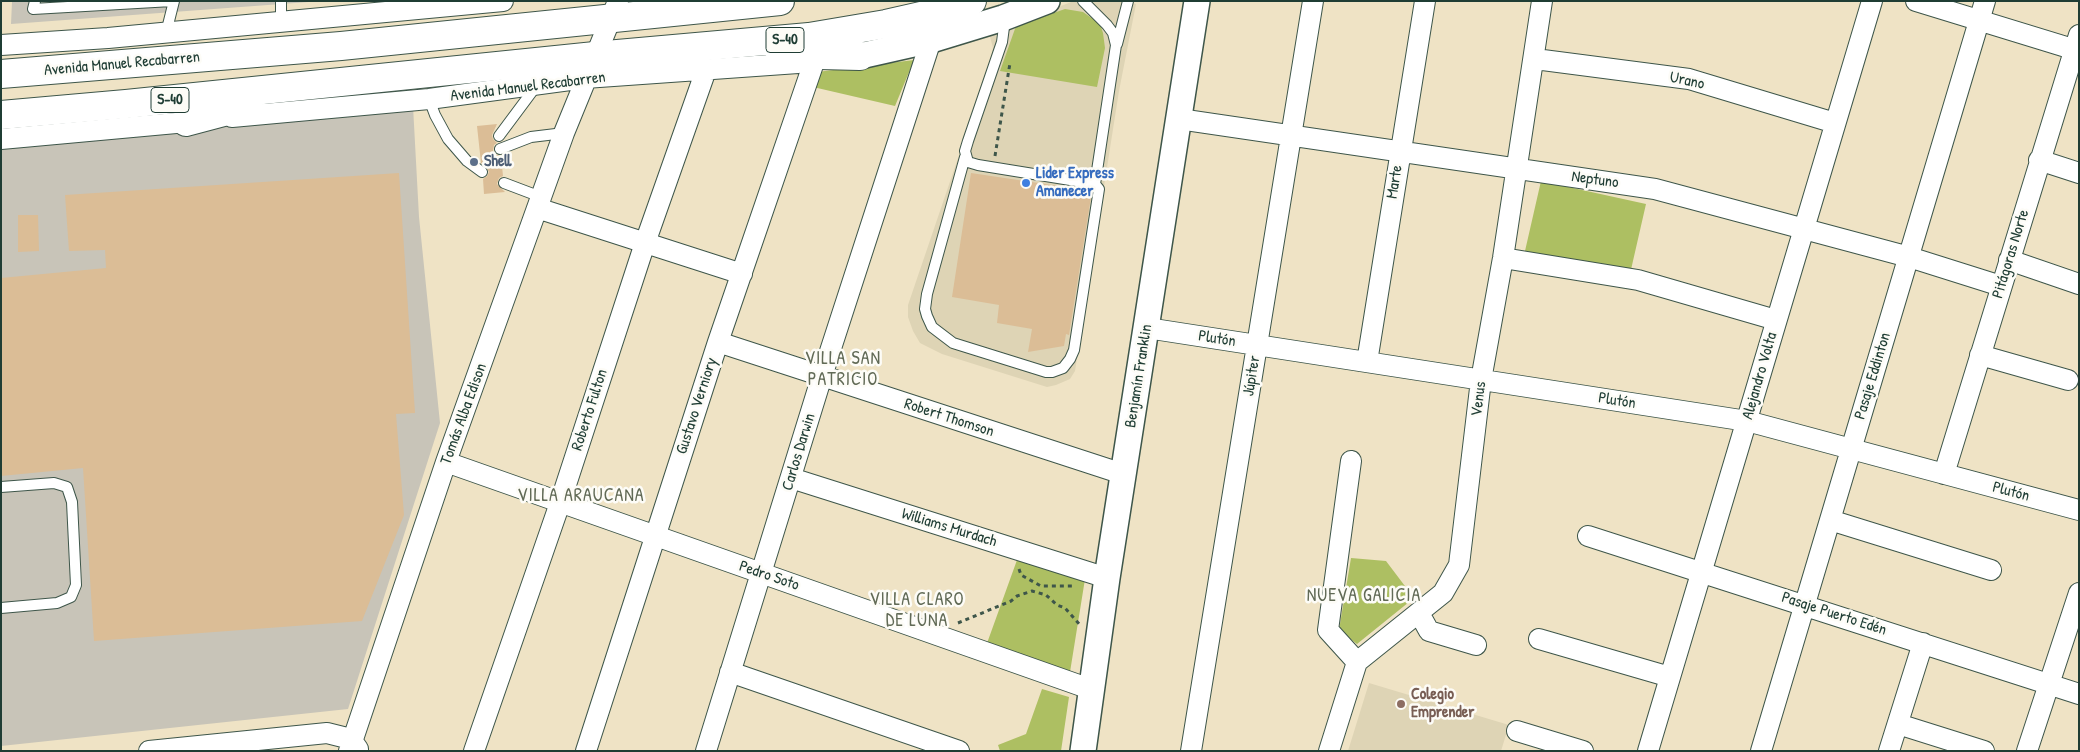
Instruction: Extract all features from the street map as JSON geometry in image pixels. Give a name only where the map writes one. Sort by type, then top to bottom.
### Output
[{"type":"main road","name":"Avenida Manuel Recabarren","points":[[1,74],[341,46],[615,9],[780,1]]},
{"type":"main road","name":"Avenida Manuel Recabarren","points":[[1,114],[338,83],[590,67],[681,49],[837,33],[930,14],[972,1]]},
{"type":"main road","points":[[681,49],[738,54],[860,56]]},
{"type":"main road","points":[[186,122],[338,83]]},
{"type":"street","name":"Avenida Manuel Recabarren","points":[[1,44],[166,32],[451,4],[503,1]]},
{"type":"street","name":"Avenida Manuel Recabarren","points":[[1,140],[429,99],[538,85],[590,67],[706,70],[814,62],[860,56],[931,40],[1003,18],[1047,1]]},
{"type":"street","name":"Benjamín Franklin","points":[[1083,751],[1093,690],[1107,578],[1197,1]]},
{"type":"street","name":"Júpiter","points":[[1191,751],[1313,1]]},
{"type":"street","name":"Marte","points":[[1367,362],[1426,1]]},
{"type":"street","name":"Venus","points":[[1357,662],[1443,594],[1459,565],[1481,380],[1503,258],[1542,1]]},
{"type":"street","name":"Alejandro Volta","points":[[1648,751],[1872,1]]},
{"type":"street","points":[[1916,1],[1979,21],[2077,46]]},
{"type":"street","name":"Pasaje Eddinton","points":[[1761,751],[1985,1]]},
{"type":"street","name":"Tomás Alba Edison","points":[[353,747],[446,462],[564,133],[615,9]]},
{"type":"street","name":"Carlos Darwin","points":[[706,751],[822,376],[931,40]]},
{"type":"street","name":"Pitágoras Norte","points":[[1944,474],[2039,160],[2077,46]]},
{"type":"street","name":"Urano","points":[[1534,59],[1689,80],[1835,123]]},
{"type":"street","name":"Gustavo Verniory","points":[[586,751],[718,342],[814,62]]},
{"type":"street","name":"Roberto Fulton","points":[[474,751],[560,503],[645,243],[706,70]]},
{"type":"street","name":"Neptuno","points":[[1179,119],[1655,189],[1909,256],[2001,286]]},
{"type":"street","points":[[2039,160],[2079,173]]},
{"type":"street","points":[[539,202],[645,243],[742,274]]},
{"type":"street","points":[[1503,258],[1638,280],[1776,320]]},
{"type":"street","points":[[2009,260],[2079,284]]},
{"type":"street","name":"Plutón","points":[[1147,328],[1747,421],[2079,510]]},
{"type":"street","name":"Robert Thomson","points":[[718,342],[1123,474]]},
{"type":"street","points":[[1980,355],[2068,380]]},
{"type":"street","points":[[1329,751],[1357,662],[1328,630],[1352,461]]},
{"type":"street","name":"Pedro Soto","points":[[446,462],[1093,690]]},
{"type":"street","name":"Williams Murdach","points":[[791,478],[1107,578]]},
{"type":"street","points":[[1830,520],[1991,570]]},
{"type":"street","name":"Pasaje Puerto Edén","points":[[1588,536],[2079,694]]},
{"type":"street","points":[[2027,751],[2079,594]]},
{"type":"street","points":[[1418,613],[1430,631],[1476,645]]},
{"type":"street","points":[[1539,639],[1670,678]]},
{"type":"street","points":[[1889,751],[1923,643]]},
{"type":"street","points":[[730,672],[959,751]]},
{"type":"street","points":[[1898,724],[1984,751]]},
{"type":"street","points":[[1517,732],[1583,751]]},
{"type":"street","points":[[149,751],[327,733],[353,747]]},
{"type":"lane","points":[[35,1],[33,8],[173,1],[166,32]]},
{"type":"lane","points":[[281,1],[281,22]]},
{"type":"lane","points":[[1083,1],[1113,32],[1116,45]]},
{"type":"lane","points":[[1095,184],[1116,45],[1128,1]]},
{"type":"lane","points":[[965,157],[972,164],[1095,184],[1099,189],[1074,350],[1063,368],[1046,372],[953,343],[932,327],[927,316],[925,301],[968,141],[1002,42],[1003,18]]},
{"type":"lane","points":[[499,136],[538,85]]},
{"type":"lane","points":[[429,99],[448,140],[480,165]]},
{"type":"lane","points":[[500,149],[531,137],[564,133]]},
{"type":"lane","points":[[504,183],[539,202]]},
{"type":"lane","points":[[1,487],[54,483],[67,487],[72,502],[76,585],[71,597],[57,603],[1,608]]},
{"type":"path","points":[[994,168],[1008,73],[1013,54]]},
{"type":"path","points":[[932,634],[1000,606],[1016,596],[1032,591],[1046,595],[1057,605],[1065,608],[1083,628]]},
{"type":"shaded area","points":[[10,1],[322,1],[11,24],[12,2]]},
{"type":"shaded area","name":"Lider Express Amanecer","points":[[1074,1],[1124,1],[1136,4],[1119,91],[1075,371],[1070,379],[1047,387],[942,354],[920,343],[908,317],[908,305],[988,70],[993,48],[989,33]]},
{"type":"shaded area","points":[[413,106],[419,217],[440,423],[348,709],[1,746],[1,146]]},
{"type":"shaded area","name":"Colegio Emprender","points":[[1369,683],[1509,725],[1501,751],[1348,751]]},
{"type":"green space","points":[[1065,9],[1083,12],[1100,24],[1105,48],[1097,87],[1000,71],[1016,26]]},
{"type":"green space","points":[[914,60],[895,106],[813,87],[817,72]]},
{"type":"green space","points":[[1541,181],[1646,204],[1630,274],[1525,251]]},
{"type":"green space","points":[[1351,558],[1386,561],[1414,598],[1357,644],[1339,630]]},
{"type":"green space","points":[[1017,560],[1085,579],[1070,672],[986,646]]},
{"type":"green space","points":[[1042,689],[1069,697],[1061,751],[1000,751],[998,745],[1026,734]]},
{"type":"building","points":[[497,124],[492,135],[497,143],[494,145],[493,151],[496,155],[501,156],[503,176],[499,178],[497,184],[505,192],[484,194],[483,179],[489,172],[481,163],[477,126]]},
{"type":"building","points":[[399,173],[415,413],[396,414],[404,515],[362,621],[94,641],[83,468],[1,476],[1,278],[106,268],[105,250],[69,251],[65,195]]},
{"type":"building","points":[[971,173],[1092,191],[1069,335],[1066,334],[1064,346],[1028,352],[1032,329],[997,323],[999,305],[952,297]]},
{"type":"building","points":[[18,215],[38,215],[39,251],[18,252]]},
{"type":"place","name":"Shell","points":[[474,162]]},
{"type":"place","name":"Lider Express Amanecer","points":[[1026,183]]},
{"type":"place","name":"Colegio Emprender","points":[[1401,704]]},
{"type":"district","name":"VILLA SAN PATRICIO","points":[[843,369]]},
{"type":"district","name":"VILLA ARAUCANA","points":[[581,496]]},
{"type":"district","name":"NUEVA GALICIA","points":[[1364,596]]},
{"type":"district","name":"VILLA CLARO DE LUNA","points":[[917,610]]}]
